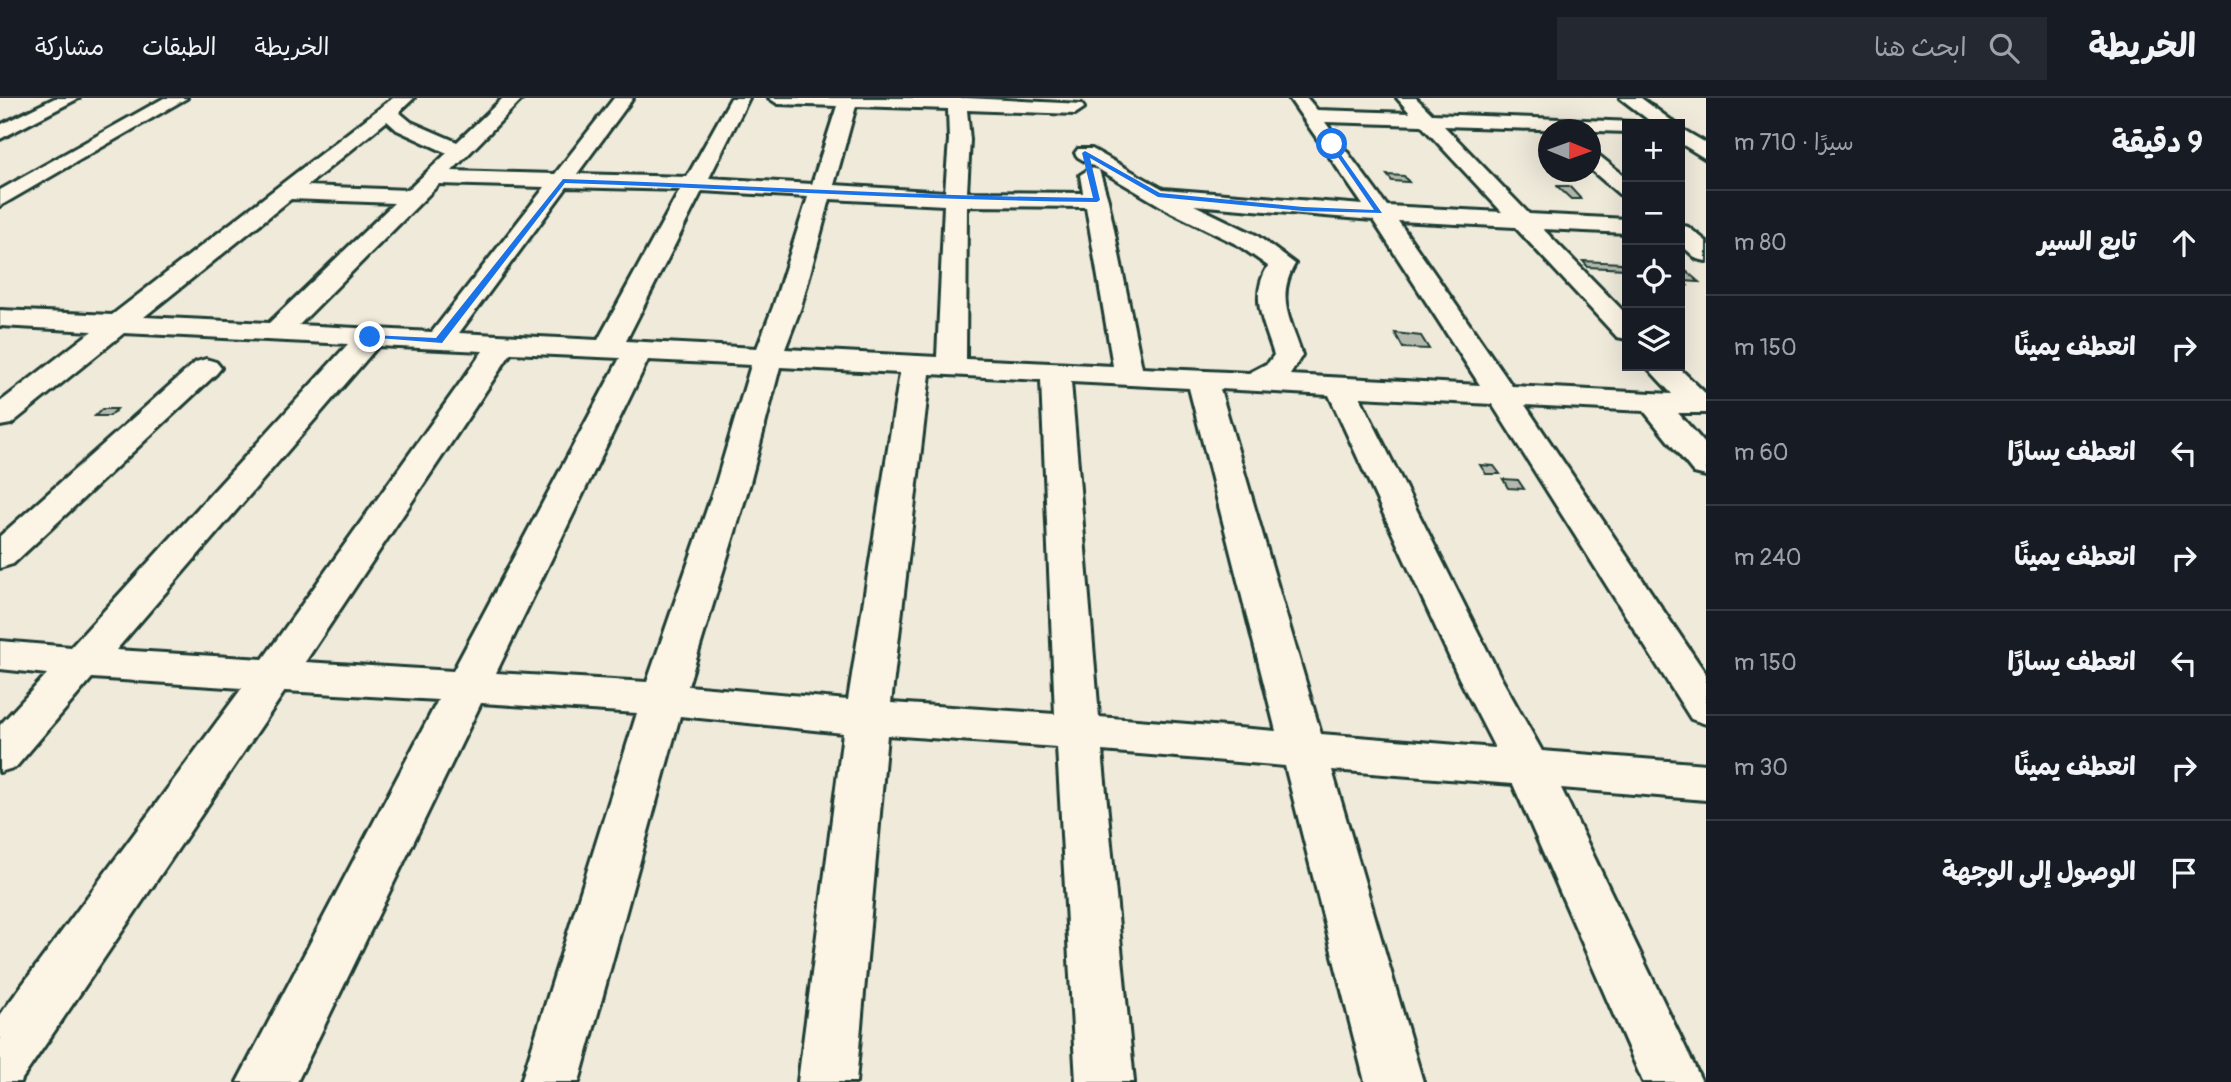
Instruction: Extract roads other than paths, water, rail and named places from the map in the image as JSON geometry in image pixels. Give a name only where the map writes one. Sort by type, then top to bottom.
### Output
[{"type":"street","points":[[0,133],[70,98]]},
{"type":"street","points":[[0,199],[178,98]]},
{"type":"street","points":[[277,331],[514,98]]},
{"type":"street","points":[[439,341],[624,98]]},
{"type":"street","points":[[266,1082],[467,687],[623,351],[692,184],[740,98]]},
{"type":"street","points":[[778,98],[1073,103],[1097,200],[1129,375]]},
{"type":"street","points":[[1406,98],[1622,326]]},
{"type":"street","points":[[1629,98],[1659,119]]},
{"type":"street","points":[[550,1082],[663,699],[733,483],[767,359],[787,307],[819,190],[859,100]]},
{"type":"street","points":[[827,1082],[867,718],[934,366],[956,300],[956,199],[960,145],[957,101]]},
{"type":"street","points":[[1538,101],[1550,119]]},
{"type":"street","points":[[0,417],[397,105],[404,126],[460,151]]},
{"type":"street","points":[[1305,107],[1425,119],[1538,125]]},
{"type":"street","points":[[1305,107],[1502,394],[1706,708]]},
{"type":"street","points":[[1601,125],[1622,125]]},
{"type":"street","points":[[1685,127],[1706,128]]},
{"type":"street","points":[[1685,138],[1706,153]]},
{"type":"street","points":[[1085,153],[1158,195],[1247,240],[1282,264],[1272,281],[1270,298],[1288,355],[1279,369],[1257,381]]},
{"type":"street","points":[[1601,167],[1622,185]]},
{"type":"street","points":[[433,177],[692,184],[956,199],[1097,200]]},
{"type":"street","points":[[286,192],[413,197]]},
{"type":"street","points":[[1158,195],[1303,209],[1622,226]]},
{"type":"street","points":[[1685,230],[1706,229]]},
{"type":"street","points":[[1685,235],[1706,254]]},
{"type":"street","points":[[0,317],[767,359],[1339,385],[1702,405]]},
{"type":"street","points":[[0,755],[370,337]]},
{"type":"street","points":[[0,1062],[274,675],[503,344]]},
{"type":"street","points":[[0,555],[206,368]]},
{"type":"street","points":[[1666,371],[1702,405]]},
{"type":"street","points":[[1055,372],[1078,734],[1105,1082]]},
{"type":"street","points":[[1202,379],[1394,1082]]},
{"type":"street","points":[[1339,385],[1480,678],[1529,769],[1673,1082]]},
{"type":"street","points":[[1653,402],[1706,466]]},
{"type":"street","points":[[0,655],[83,663],[663,699],[867,718],[1706,782]]}]
